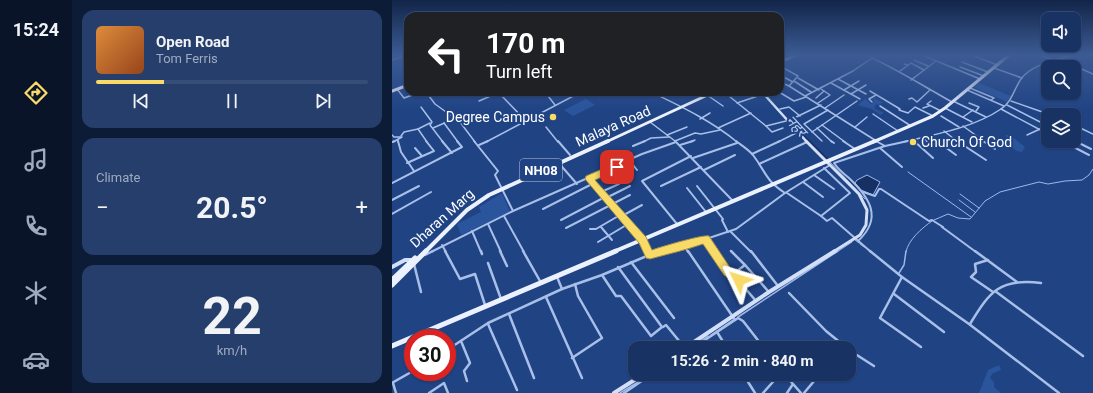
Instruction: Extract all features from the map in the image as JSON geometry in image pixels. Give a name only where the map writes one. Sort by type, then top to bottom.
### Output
[{"type":"main road","points":[[392,346],[557,277],[772,184],[829,163],[876,140],[912,126],[933,116],[953,102],[987,73]]},
{"type":"main road","points":[[392,91],[404,86]]},
{"type":"main road","name":"Malaya Road","points":[[392,285],[414,260],[467,210],[480,200],[502,187],[703,96]]},
{"type":"main road","name":"NH08","points":[[557,162],[680,106]]},
{"type":"main road","name":"Dharan Marg","points":[[392,280],[414,260]]},
{"type":"street","points":[[793,73],[798,76],[798,78],[830,95],[818,103]]},
{"type":"street","points":[[784,95],[794,101],[820,89],[847,73]]},
{"type":"street","points":[[903,73],[911,80],[953,102],[986,116]]},
{"type":"street","points":[[911,80],[920,73]]},
{"type":"street","points":[[978,73],[984,76]]},
{"type":"street","points":[[1012,73],[1022,78]]},
{"type":"street","points":[[858,242],[866,233],[871,219],[870,205],[862,192],[834,163],[880,147],[963,126],[986,116],[1006,106],[1022,78],[1028,73]]},
{"type":"street","points":[[966,74],[980,79]]},
{"type":"street","points":[[784,78],[811,92]]},
{"type":"street","points":[[789,86],[798,78]]},
{"type":"street","points":[[838,79],[852,85],[866,94]]},
{"type":"street","points":[[844,90],[859,81]]},
{"type":"street","points":[[830,83],[860,99]]},
{"type":"street","points":[[784,84],[818,103],[885,146]]},
{"type":"street","points":[[851,94],[866,85]]},
{"type":"street","points":[[397,89],[404,98],[409,96]]},
{"type":"street","points":[[968,89],[1041,123]]},
{"type":"street","points":[[909,99],[912,98],[917,102],[930,90]]},
{"type":"street","points":[[816,98],[824,91]]},
{"type":"street","points":[[870,91],[904,113],[908,113],[915,107],[933,116]]},
{"type":"street","points":[[825,108],[844,95]]},
{"type":"street","points":[[872,102],[869,100],[876,95]]},
{"type":"street","points":[[429,96],[435,104],[456,118],[479,145],[498,171],[495,175],[513,211]]},
{"type":"street","points":[[479,101],[490,96]]},
{"type":"street","points":[[503,96],[525,120]]},
{"type":"street","points":[[548,96],[556,105]]},
{"type":"street","points":[[479,145],[573,96]]},
{"type":"street","points":[[661,96],[719,129],[752,154],[772,184],[827,221],[832,218],[858,242],[902,277],[970,324],[1059,393]]},
{"type":"street","points":[[710,96],[723,106]]},
{"type":"street","points":[[729,96],[772,132],[783,128]]},
{"type":"street","points":[[704,341],[717,332],[756,300],[860,235],[867,223],[868,217],[866,203],[854,188],[798,132],[766,96]]},
{"type":"street","points":[[737,103],[755,97]]},
{"type":"street","points":[[1010,100],[1041,111]]},
{"type":"street","points":[[812,132],[857,101]]},
{"type":"street","points":[[931,101],[927,104],[931,106]]},
{"type":"street","points":[[969,103],[979,108],[976,112]]},
{"type":"street","points":[[766,126],[800,116],[821,105]]},
{"type":"street","points":[[780,109],[789,106],[800,116]]},
{"type":"street","points":[[880,106],[912,126]]},
{"type":"street","points":[[923,108],[931,106],[943,109],[972,122]]},
{"type":"street","points":[[421,107],[432,122],[430,123],[433,128],[452,153]]},
{"type":"street","points":[[1000,109],[1040,129]]},
{"type":"street","points":[[822,141],[804,124],[828,110]]},
{"type":"street","points":[[963,118],[973,110]]},
{"type":"street","points":[[700,119],[710,113]]},
{"type":"street","points":[[392,267],[405,260],[414,260],[513,211],[662,146],[695,133],[701,134],[719,129],[751,113]]},
{"type":"street","points":[[873,114],[899,131]]},
{"type":"street","points":[[941,116],[959,127]]},
{"type":"street","points":[[433,128],[456,118]]},
{"type":"street","points":[[855,127],[867,118]]},
{"type":"street","points":[[650,121],[680,145],[732,201]]},
{"type":"street","points":[[392,142],[398,140],[404,132],[418,129],[430,123]]},
{"type":"street","points":[[392,183],[462,147],[444,123]]},
{"type":"street","points":[[822,125],[856,150]]},
{"type":"street","points":[[963,126],[995,149]]},
{"type":"street","points":[[546,127],[570,155]]},
{"type":"street","points":[[667,135],[687,127]]},
{"type":"street","points":[[817,128],[834,143]]},
{"type":"street","points":[[1081,128],[1093,134]]},
{"type":"street","points":[[407,163],[434,151],[418,129]]},
{"type":"street","points":[[1026,135],[1040,129]]},
{"type":"street","points":[[944,131],[970,151],[986,160]]},
{"type":"street","points":[[752,154],[798,132]]},
{"type":"street","points":[[392,135],[394,137],[401,136]]},
{"type":"street","points":[[926,135],[933,140],[935,139],[956,155]]},
{"type":"street","points":[[634,146],[651,138],[669,137]]},
{"type":"street","points":[[922,137],[931,144]]},
{"type":"street","points":[[912,139],[933,158]]},
{"type":"street","points":[[398,140],[397,144],[407,163],[414,171]]},
{"type":"street","points":[[680,145],[695,140]]},
{"type":"street","points":[[759,164],[808,142]]},
{"type":"street","points":[[678,225],[642,181],[692,157],[737,143]]},
{"type":"street","points":[[1081,144],[1091,149]]},
{"type":"street","points":[[880,147],[902,167]]},
{"type":"street","points":[[415,148],[422,156]]},
{"type":"street","points":[[1076,148],[1089,155]]},
{"type":"street","points":[[704,170],[735,155]]},
{"type":"street","points":[[630,160],[637,170]]},
{"type":"street","points":[[557,162],[577,184]]},
{"type":"street","points":[[456,344],[488,323],[562,289],[602,275],[618,267],[650,255],[736,230],[786,192],[824,168],[829,163]]},
{"type":"street","points":[[661,186],[701,167]]},
{"type":"street","points":[[821,216],[850,193],[824,168]]},
{"type":"street","points":[[814,174],[834,189]]},
{"type":"street","points":[[589,179],[642,240],[650,255]]},
{"type":"street","points":[[803,182],[823,197]]},
{"type":"street","points":[[543,209],[594,183]]},
{"type":"street","points":[[601,192],[619,184]]},
{"type":"street","points":[[392,200],[419,186]]},
{"type":"street","points":[[561,220],[630,186]]},
{"type":"street","points":[[697,186],[723,219],[722,220],[729,232],[749,249],[778,287]]},
{"type":"street","points":[[687,188],[706,213]]},
{"type":"street","points":[[862,192],[875,196],[878,189],[881,189],[929,221],[932,220],[943,227],[1017,282]]},
{"type":"street","points":[[392,214],[431,192]]},
{"type":"street","points":[[566,228],[630,195]]},
{"type":"street","points":[[590,229],[594,230],[601,227],[642,205]]},
{"type":"street","points":[[504,216],[542,283]]},
{"type":"street","points":[[488,224],[507,266]]},
{"type":"street","points":[[598,242],[628,224]]},
{"type":"street","points":[[601,227],[612,240]]},
{"type":"street","points":[[472,231],[482,254]]},
{"type":"street","points":[[705,239],[728,272],[733,274],[756,300]]},
{"type":"street","points":[[442,245],[460,279],[475,274],[485,306]]},
{"type":"street","points":[[685,246],[711,287],[734,318]]},
{"type":"street","points":[[731,251],[769,292]]},
{"type":"street","points":[[414,260],[414,266],[421,292]]},
{"type":"street","points":[[988,260],[975,264],[976,272],[971,277],[1083,356]]},
{"type":"street","points":[[631,262],[674,318]]},
{"type":"street","points":[[488,263],[501,300]]},
{"type":"street","points":[[733,274],[745,265]]},
{"type":"street","points":[[602,275],[616,296],[621,296],[651,336],[662,327],[618,267]]},
{"type":"street","points":[[557,277],[562,289]]},
{"type":"street","points":[[902,277],[880,318],[921,347]]},
{"type":"street","points":[[970,324],[983,302],[1001,286],[1024,280],[1041,283]]},
{"type":"street","points":[[572,358],[602,338],[578,296],[575,284]]},
{"type":"street","points":[[789,293],[837,341]]},
{"type":"street","points":[[894,293],[944,332]]},
{"type":"street","points":[[546,296],[582,378]]},
{"type":"street","points":[[508,314],[534,378]]},
{"type":"street","points":[[696,341],[734,318],[738,318],[743,321],[759,341]]},
{"type":"street","points":[[488,323],[517,390]]},
{"type":"street","points":[[663,327],[666,325],[679,341]]},
{"type":"street","points":[[717,332],[723,341]]},
{"type":"street","points":[[461,341],[470,364],[464,371],[467,381]]},
{"type":"street","points":[[856,355],[874,366]]},
{"type":"street","points":[[396,393],[392,383],[404,376]]},
{"type":"street","points":[[614,393],[633,381]]},
{"type":"street","points":[[624,393],[642,381]]},
{"type":"street","points":[[747,381],[755,393]]},
{"type":"street","points":[[763,393],[774,381]]},
{"type":"street","points":[[790,381],[802,393],[813,381]]},
{"type":"street","points":[[429,393],[444,383],[448,393]]},
{"type":"street","points":[[787,393],[793,384]]},
{"type":"shaded area","points":[[979,83],[1011,96],[1007,102],[973,87]]},
{"type":"shaded area","points":[[873,98],[883,102],[879,105],[876,104],[874,108],[884,113],[880,115],[872,109],[858,105],[865,99],[871,104],[874,102]]},
{"type":"shaded area","points":[[586,99],[595,105],[573,116],[564,110]]},
{"type":"shaded area","points":[[1006,135],[1010,135],[1025,147],[1022,152],[1011,147],[1011,142],[1006,139]]},
{"type":"shaded area","points":[[867,175],[880,182],[873,195],[861,190],[855,183],[857,180]]},
{"type":"shaded area","points":[[502,193],[510,212],[461,235],[457,224],[481,212],[479,207]]},
{"type":"shaded area","points":[[999,365],[1001,370],[992,374],[990,378],[994,382],[994,387],[1001,393],[979,393],[988,370]]},
{"type":"waterway","name":"नहर","points":[[794,126],[828,160]]},
{"type":"waterway","points":[[830,162],[865,199]]},
{"type":"waterway","points":[[934,220],[948,214],[958,218],[970,219],[985,201],[1000,192],[1039,182],[1048,184],[1082,180],[1089,175],[1093,169]]},
{"type":"waterway","points":[[908,172],[971,217]]},
{"type":"waterway","points":[[960,194],[979,208]]},
{"type":"waterway","points":[[959,200],[975,212]]},
{"type":"waterway","points":[[906,252],[912,239],[932,221]]},
{"type":"waterway","name":"नहर","points":[[855,240],[859,243]]},
{"type":"waterway","points":[[837,252],[852,242]]},
{"type":"waterway","points":[[860,244],[864,247]]},
{"type":"waterway","points":[[738,317],[838,251]]},
{"type":"waterway","points":[[899,273],[904,265],[906,251]]},
{"type":"waterway","points":[[711,335],[733,320]]},
{"type":"waterway","points":[[700,341],[708,336]]},
{"type":"waterway","points":[[620,393],[640,381]]},
{"type":"place","name":"Degree Campus","points":[[553,117]]},
{"type":"place","name":"Church Of God","points":[[913,142]]},
{"type":"route","points":[[617,167],[589,179],[642,240],[650,255],[705,239],[728,272],[733,274],[739,280]]}]
